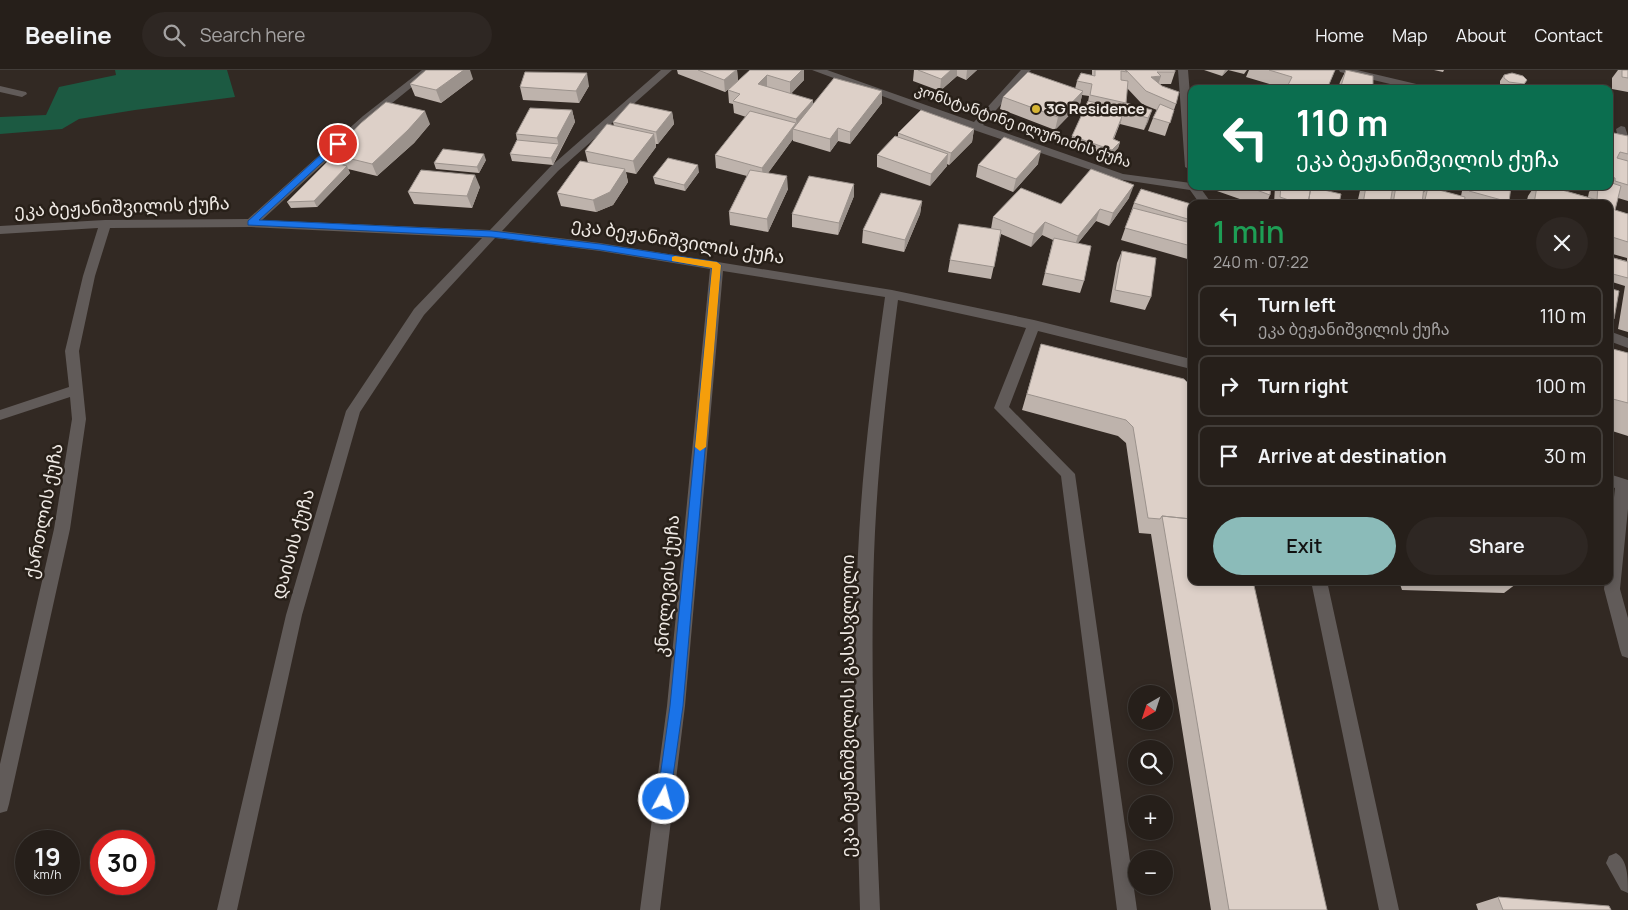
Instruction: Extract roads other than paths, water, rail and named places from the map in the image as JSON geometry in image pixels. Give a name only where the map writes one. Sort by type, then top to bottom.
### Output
[{"type":"street","points":[[251,223],[367,118],[428,70]]},
{"type":"street","name":"დაისის ქუჩა","points":[[227,910],[294,615],[352,411],[419,312],[554,169],[667,70]]},
{"type":"street","name":"კონსტანტინე ილურიძის ქუჩა","points":[[818,70],[1121,178],[1188,186]]},
{"type":"street","points":[[975,127],[1026,70]]},
{"type":"street","points":[[1183,70],[1188,131]]},
{"type":"street","points":[[1344,70],[1408,85]]},
{"type":"street","points":[[0,90],[22,94]]},
{"type":"street","points":[[1624,130],[1628,158]]},
{"type":"street","name":"კონსტანტინე ილურიძის ქუჩა","points":[[1195,190],[1203,200]]},
{"type":"street","name":"ეკა ბეჟანიშვილის ქუჩა","points":[[0,230],[105,224],[251,223],[492,234],[600,247],[892,294],[1034,325],[1188,363]]},
{"type":"street","name":"ქართლის ქუჩა","points":[[0,804],[2,785],[62,529],[79,419],[72,351],[89,276],[105,224]]},
{"type":"street","name":"კნოლევის ქუჩა","points":[[650,910],[676,706],[717,265]]},
{"type":"street","name":"ეკა ბეჟანიშვილის I გასასვლელი","points":[[870,910],[864,697],[866,554],[878,397],[892,294]]},
{"type":"street","points":[[1034,325],[1001,408],[1068,474],[1127,910]]},
{"type":"street","points":[[1613,337],[1628,343]]},
{"type":"street","points":[[0,415],[76,390]]},
{"type":"street","points":[[1613,576],[1620,483]]},
{"type":"street","points":[[1320,585],[1389,910]]},
{"type":"street","points":[[1612,585],[1628,650]]},
{"type":"street","points":[[1616,863],[1628,883]]},
{"type":"place","name":"3G Residence","points":[[1036,109]]}]
